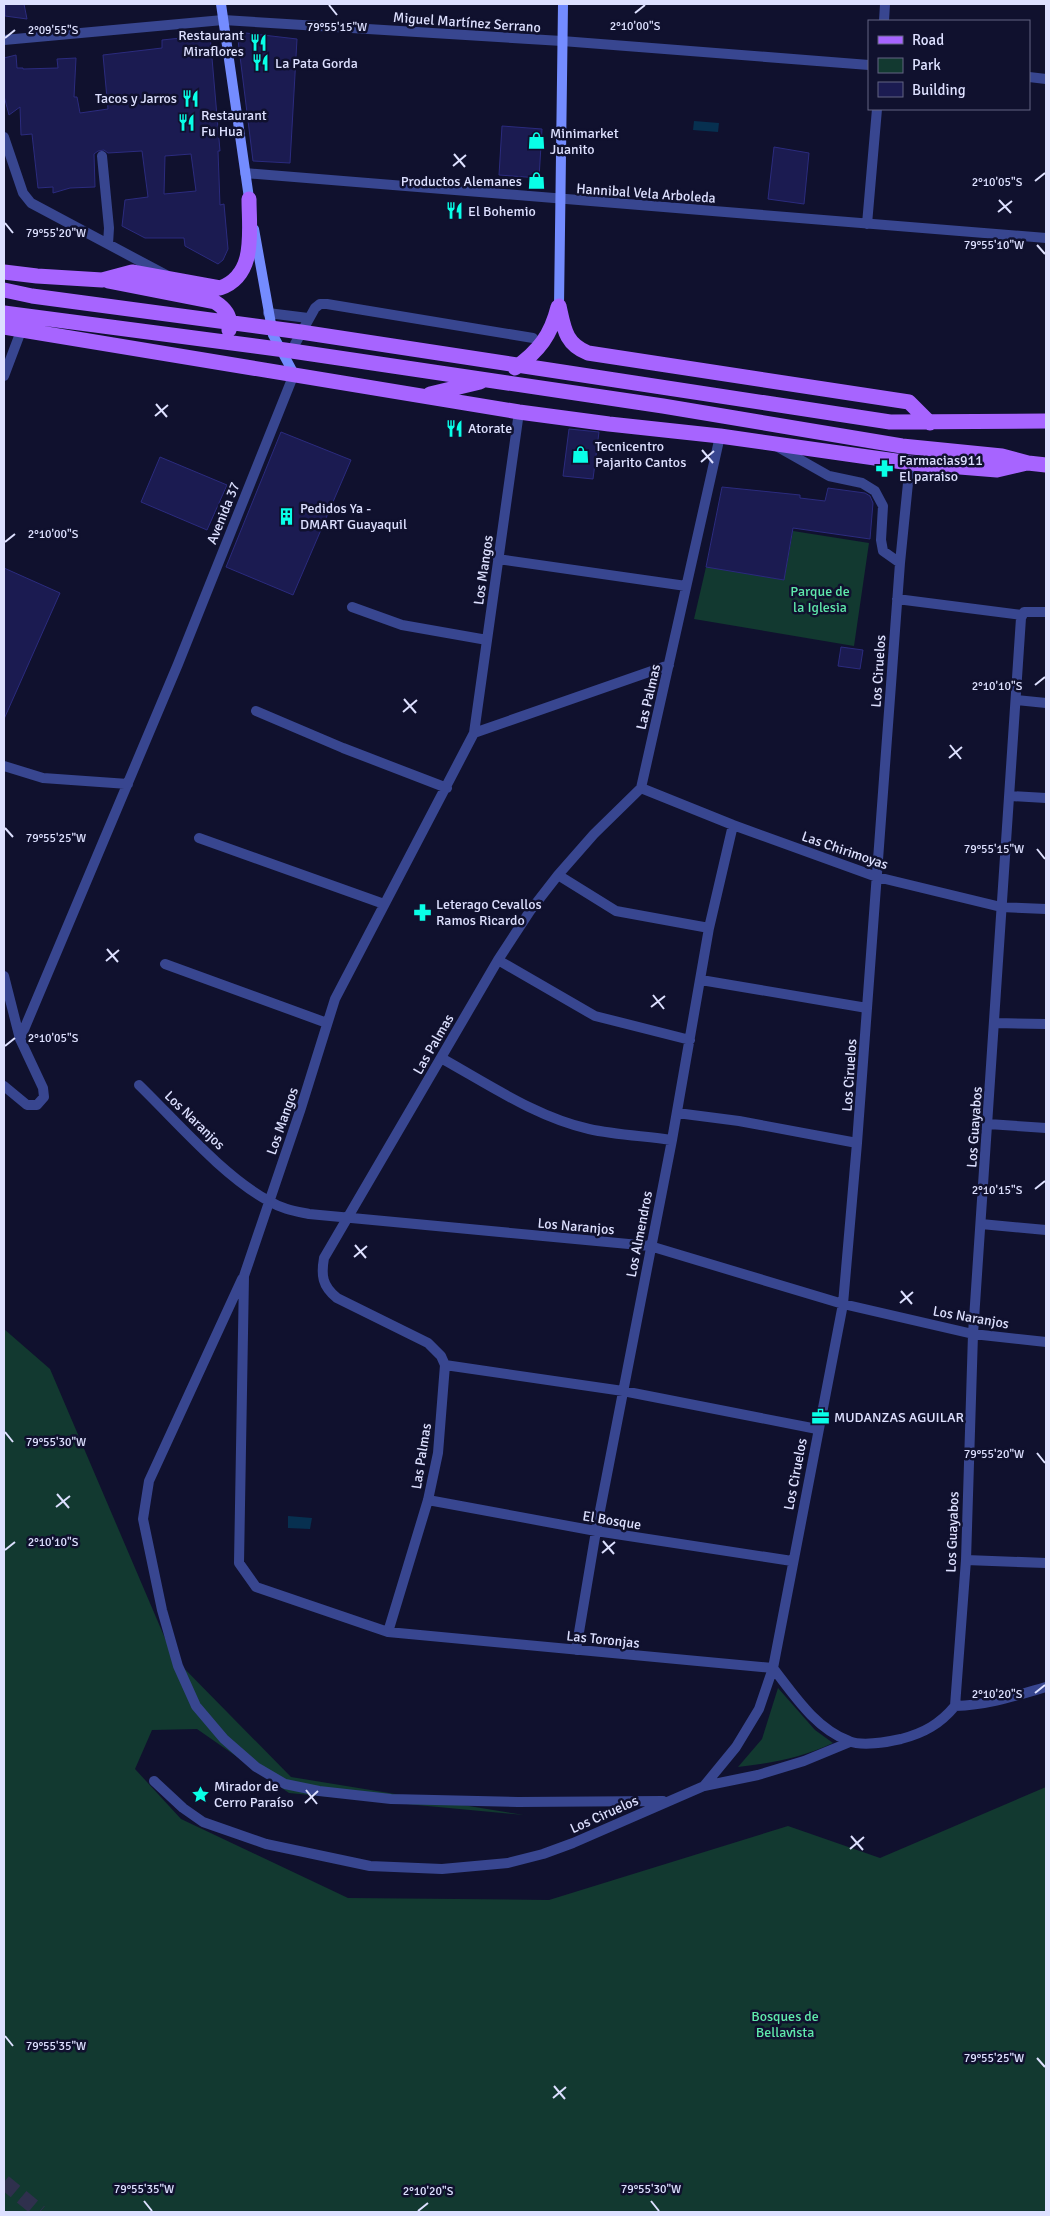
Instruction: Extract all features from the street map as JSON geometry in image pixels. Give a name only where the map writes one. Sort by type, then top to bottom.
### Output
[{"type":"main road","points":[[221,4],[249,200],[268,313],[273,335],[294,374]]},
{"type":"main road","points":[[423,395],[481,382],[514,369],[542,346],[550,334],[559,306],[562,4]]},
{"type":"main road","points":[[102,280],[132,272],[220,288],[229,285],[237,278],[245,266],[249,248],[249,200]]},
{"type":"main road","points":[[4,272],[102,280],[215,302],[225,308],[231,324],[226,347],[220,354],[206,360]]},
{"type":"main road","points":[[4,290],[32,296],[301,332],[890,422],[1046,421]]},
{"type":"main road","points":[[559,306],[569,340],[577,348],[612,357],[909,402],[930,423]]},
{"type":"main road","points":[[4,313],[391,366],[663,406],[902,446],[1002,456],[1028,463],[1046,464]]},
{"type":"main road","points":[[4,327],[519,412],[720,436],[910,463],[997,470],[1028,463]]},
{"type":"main road","points":[[273,335],[280,340],[295,344],[486,370],[514,369]]},
{"type":"main road","points":[[610,424],[591,410],[587,401],[586,390],[593,372],[612,357]]},
{"type":"street","points":[[884,20],[885,4]]},
{"type":"street","name":"Miguel Martínez Serrano","points":[[4,40],[223,20],[562,42],[868,65]]},
{"type":"street","points":[[1030,77],[1046,79]]},
{"type":"street","points":[[867,224],[877,110]]},
{"type":"street","points":[[4,137],[26,198],[31,203],[178,281]]},
{"type":"street","points":[[102,156],[109,228],[108,244]]},
{"type":"street","name":"Hannibal Vela Arboleda","points":[[245,172],[561,200],[1046,238]]},
{"type":"street","points":[[295,344],[314,308],[320,304],[534,338]]},
{"type":"street","points":[[268,313],[308,318]]},
{"type":"street","points":[[4,376],[21,331]]},
{"type":"street","name":"Avenida 37","points":[[20,1039],[178,664],[294,374]]},
{"type":"street","name":"Los Mangos","points":[[239,1550],[244,1276],[300,1111],[335,999],[447,788],[474,733],[519,412]]},
{"type":"street","name":"Las Palmas","points":[[388,1632],[428,1500],[438,1453],[445,1365],[441,1356],[428,1342],[336,1298],[328,1291],[323,1283],[321,1271],[324,1258],[498,960],[530,911],[594,834],[641,788],[709,492],[720,436]]},
{"type":"street","points":[[771,444],[829,476],[862,483],[875,491],[883,506],[881,540],[883,551],[900,563]]},
{"type":"street","name":"Los Ciruelos","points":[[154,1782],[183,1808],[203,1822],[266,1844],[370,1866],[442,1869],[508,1863],[543,1854],[573,1843],[704,1786],[736,1747],[759,1710],[773,1668],[817,1430],[843,1304],[857,1143],[897,599],[910,463]]},
{"type":"street","points":[[498,559],[686,586]]},
{"type":"street","points":[[897,599],[1023,613],[1046,612]]},
{"type":"street","points":[[352,607],[402,625],[487,640]]},
{"type":"street","name":"Los Guayabos","points":[[956,1706],[966,1560],[973,1334],[995,1023],[1001,907],[1023,613]]},
{"type":"street","points":[[474,733],[669,665]]},
{"type":"street","points":[[1016,700],[1046,702]]},
{"type":"street","points":[[256,711],[343,748],[447,788]]},
{"type":"street","points":[[4,766],[43,778],[128,784]]},
{"type":"street","name":"Las Chirimoyas","points":[[641,788],[732,825],[877,877],[1001,907],[1046,909]]},
{"type":"street","points":[[1010,796],[1046,798]]},
{"type":"street","name":"Los Almendros","points":[[576,1650],[596,1532],[677,1114],[709,928],[732,825]]},
{"type":"street","points":[[199,838],[384,904]]},
{"type":"street","points":[[558,875],[616,911],[709,928]]},
{"type":"street","points":[[498,960],[595,1016],[690,1040]]},
{"type":"street","points":[[165,964],[327,1023]]},
{"type":"street","points":[[4,976],[20,1039],[44,1088],[44,1098],[38,1105],[27,1105],[4,1086]]},
{"type":"street","points":[[701,980],[867,1008]]},
{"type":"street","points":[[995,1023],[1046,1024]]},
{"type":"street","points":[[441,1058],[531,1108],[556,1118],[588,1129],[672,1140]]},
{"type":"street","name":"Los Naranjos","points":[[139,1085],[220,1165],[268,1201],[287,1210],[348,1218],[650,1246],[843,1304],[973,1334],[1046,1342]]},
{"type":"street","points":[[677,1114],[739,1121],[857,1143]]},
{"type":"street","points":[[988,1124],[1046,1128]]},
{"type":"street","points":[[981,1224],[1046,1230]]},
{"type":"street","points":[[244,1276],[149,1481],[143,1519],[162,1610],[178,1666],[196,1706],[224,1739],[256,1767],[285,1784],[319,1791],[390,1799],[518,1802],[667,1801]]},
{"type":"street","points":[[445,1365],[623,1392],[817,1430]]},
{"type":"street","name":"El Bosque","points":[[428,1500],[596,1532],[792,1561]]},
{"type":"street","name":"Las Toronjas","points":[[239,1550],[239,1563],[256,1587],[388,1632],[773,1668]]},
{"type":"street","points":[[966,1560],[1046,1563]]},
{"type":"street","points":[[773,1668],[808,1712],[824,1727],[850,1742]]},
{"type":"street","points":[[704,1786],[758,1775],[804,1761],[850,1742],[883,1744],[913,1736],[945,1719],[956,1706],[979,1706],[1046,1687]]},
{"type":"green space","name":"Parque de la Iglesia","points":[[793,531],[869,543],[854,646],[694,619],[706,567],[784,580]]},
{"type":"green space","name":"Bosques de Bellavista","points":[[4,1329],[50,1369],[173,1657],[291,1777],[524,1815],[289,1793],[197,1729],[152,1730],[135,1769],[181,1819],[348,1898],[549,1900],[788,1826],[880,1858],[1046,1787],[1046,2212],[4,2212]]},
{"type":"green space","points":[[778,1688],[815,1730],[833,1743],[810,1753],[787,1759],[738,1767],[762,1739]]},
{"type":"water","points":[[694,121],[719,123],[718,132],[693,130]]},
{"type":"water","points":[[288,1516],[312,1518],[310,1529],[288,1528]]},
{"type":"building","points":[[5,4],[24,4],[27,19],[5,16]]},
{"type":"building","points":[[237,32],[297,39],[290,163],[253,161]]},
{"type":"building","points":[[210,35],[220,151],[218,151],[220,205],[224,204],[228,249],[223,260],[218,264],[185,246],[184,238],[145,238],[122,226],[125,200],[148,197],[142,151],[108,153],[104,150],[94,154],[95,187],[70,188],[53,193],[53,187],[38,188],[32,134],[21,135],[20,107],[9,115],[4,96],[4,58],[16,55],[17,68],[23,69],[58,68],[57,59],[76,58],[74,97],[77,97],[80,113],[108,109],[103,55],[162,48],[162,40]],"holes":[[[191,154],[196,191],[164,194],[165,156]]]},
{"type":"building","points":[[502,126],[542,129],[539,178],[499,175]]},
{"type":"building","points":[[774,147],[809,153],[804,204],[768,199]]},
{"type":"building","name":"Tecnicentro Pajarito Cantos","points":[[569,429],[599,432],[593,479],[563,476]]},
{"type":"building","points":[[281,432],[351,460],[293,595],[226,567]]},
{"type":"building","points":[[160,457],[227,485],[207,530],[141,502]]},
{"type":"building","points":[[722,487],[800,495],[800,498],[825,501],[828,488],[865,493],[870,496],[873,503],[870,539],[793,528],[784,580],[706,567]]},
{"type":"building","points":[[4,568],[60,593],[4,719]]},
{"type":"building","points":[[841,647],[863,650],[860,669],[838,666]]},
{"type":"tunnel","points":[[4,2182],[40,2212]]},
{"type":"place","name":"Restaurant Miraflores","points":[[258,43]]},
{"type":"place","name":"La Pata Gorda","points":[[261,63]]},
{"type":"place","name":"Tacos y Jarros","points":[[191,98]]},
{"type":"place","name":"Restaurant Fu Hua","points":[[187,123]]},
{"type":"place","name":"Minimarket Juanito","points":[[536,141]]},
{"type":"place","name":"Productos Alemanes","points":[[536,181]]},
{"type":"place","name":"El Bohemio","points":[[454,211]]},
{"type":"place","name":"Atorate","points":[[454,428]]},
{"type":"place","name":"Tecnicentro Pajarito Cantos","points":[[581,454]]},
{"type":"place","name":"Farmacias911 El paraiso","points":[[885,468]]},
{"type":"place","name":"Pedidos Ya - DMART Guayaquil","points":[[286,516]]},
{"type":"place","name":"Leterago Cevallos Ramos Ricardo","points":[[422,912]]},
{"type":"place","name":"MUDANZAS AGUILAR","points":[[820,1417]]},
{"type":"place","name":"Mirador de Cerro Paraíso","points":[[200,1794]]}]
